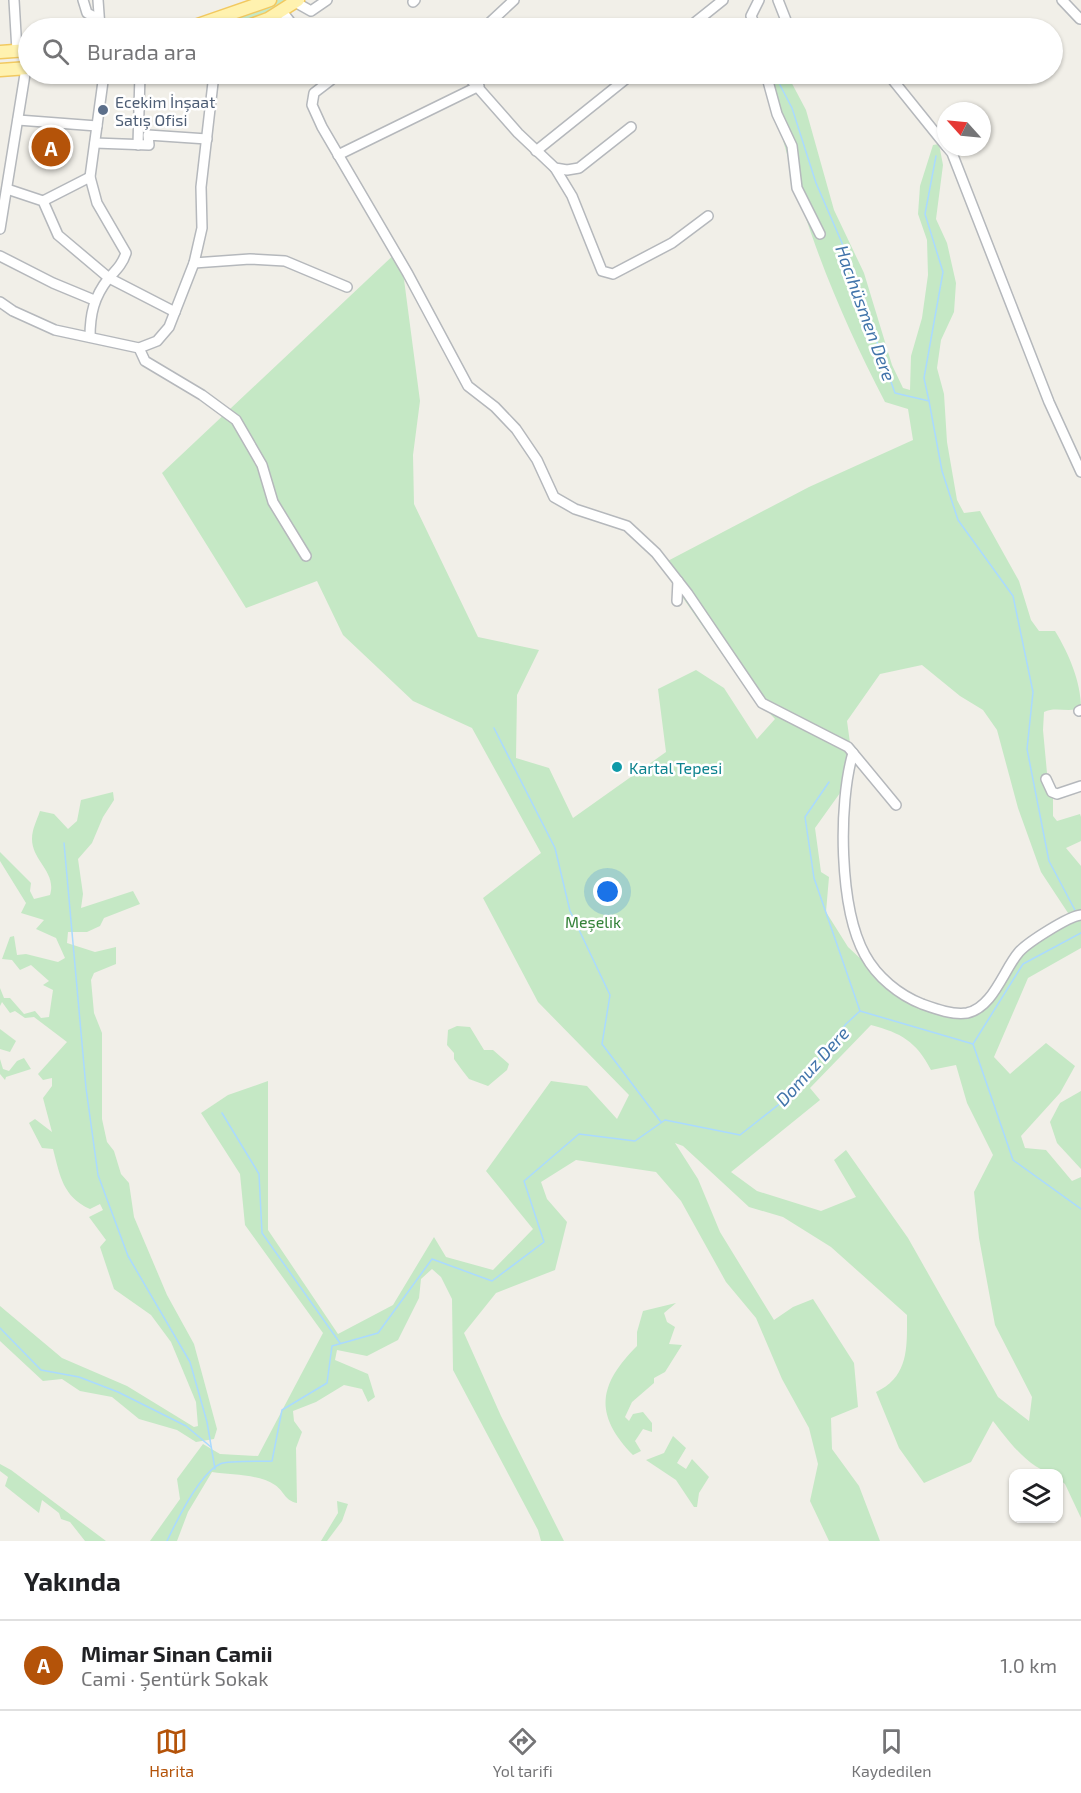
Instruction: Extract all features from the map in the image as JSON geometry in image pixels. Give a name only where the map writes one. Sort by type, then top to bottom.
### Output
[{"type":"main road","points":[[218,18],[270,0]]},
{"type":"main road","points":[[264,18],[297,1]]},
{"type":"main road","points":[[0,52],[18,50]]},
{"type":"main road","points":[[0,70],[18,69]]},
{"type":"street","points":[[14,0],[18,22]]},
{"type":"street","points":[[84,0],[87,13],[93,18]]},
{"type":"street","points":[[98,0],[100,18]]},
{"type":"street","points":[[297,1],[311,11],[327,0]]},
{"type":"street","points":[[495,18],[514,0]]},
{"type":"street","points":[[700,18],[723,0]]},
{"type":"street","points":[[752,18],[759,0]]},
{"type":"street","points":[[778,0],[785,18]]},
{"type":"street","points":[[1062,0],[1080,19]]},
{"type":"street","points":[[281,10],[287,18]]},
{"type":"street","points":[[0,229],[24,84]]},
{"type":"street","points":[[90,337],[94,300],[109,278],[122,266],[126,253],[97,203],[90,177],[103,84]]},
{"type":"street","points":[[138,145],[140,84]]},
{"type":"street","points":[[0,302],[13,311],[55,330],[140,348],[157,342],[169,327],[175,312],[194,263],[202,228],[201,187],[213,84]]},
{"type":"street","points":[[326,84],[314,93],[312,105],[338,155],[408,274],[468,386],[495,407],[516,429],[537,460],[554,496],[575,509],[627,526],[656,553],[678,581],[762,703],[848,747],[896,805]]},
{"type":"street","points":[[536,151],[620,84]]},
{"type":"street","points":[[769,84],[777,114],[792,146],[797,189],[820,234]]},
{"type":"street","points":[[896,84],[937,134]]},
{"type":"street","points":[[338,155],[478,86],[501,114],[555,168],[572,196],[603,271],[613,274],[672,243],[708,216]]},
{"type":"street","points":[[18,120],[97,126]]},
{"type":"street","points":[[555,168],[567,170],[579,168],[631,127]]},
{"type":"street","points":[[95,143],[149,145],[148,135],[207,139]]},
{"type":"street","points":[[952,156],[1049,402],[1081,472]]},
{"type":"street","points":[[8,189],[43,201],[90,177]]},
{"type":"street","points":[[43,201],[58,235],[109,278],[175,312]]},
{"type":"street","points":[[0,256],[94,300]]},
{"type":"street","points":[[194,263],[250,259],[285,261],[347,287]]},
{"type":"street","points":[[140,348],[146,361],[202,395],[236,420],[262,465],[273,502],[306,556]]},
{"type":"street","points":[[677,600],[678,581]]},
{"type":"street","points":[[853,753],[847,774],[843,827],[845,874],[857,937],[878,974],[908,999],[940,1011],[967,1013],[978,1008],[993,993],[1020,951],[1070,916],[1081,915]]},
{"type":"street","points":[[1046,779],[1052,792],[1057,794],[1081,786]]},
{"type":"green space","points":[[275,0],[293,0],[254,18],[231,18]]},
{"type":"green space","name":"Meşelik","points":[[763,84],[792,84],[806,110],[834,210],[864,273],[892,365],[903,388],[910,390],[911,356],[922,318],[928,275],[927,240],[918,214],[920,186],[933,145],[937,144],[937,156],[941,156],[943,165],[936,219],[947,243],[956,283],[954,312],[941,340],[937,368],[944,394],[947,442],[957,500],[964,513],[980,511],[1019,581],[1031,620],[1039,631],[1055,631],[1065,649],[1079,688],[1081,708],[1044,712],[1043,730],[1047,773],[1053,792],[1053,816],[1057,821],[1080,814],[1081,817],[1081,841],[1066,848],[1081,866],[1081,948],[1028,978],[994,1057],[1010,1074],[1046,1043],[1075,1066],[1060,1093],[1021,1136],[1025,1148],[1046,1150],[1072,1181],[1081,1177],[1081,1518],[1063,1482],[1063,1469],[1041,1469],[1030,1462],[1013,1446],[993,1421],[971,1462],[924,1483],[899,1448],[876,1392],[895,1378],[904,1360],[907,1315],[831,1247],[783,1217],[749,1207],[683,1146],[675,1143],[698,1179],[720,1232],[774,1320],[793,1307],[813,1299],[854,1363],[858,1407],[831,1418],[832,1449],[859,1486],[880,1541],[829,1541],[810,1501],[818,1464],[809,1428],[782,1379],[756,1318],[726,1282],[681,1201],[656,1172],[576,1160],[541,1182],[547,1199],[567,1222],[555,1270],[496,1293],[464,1333],[501,1416],[564,1541],[541,1541],[538,1530],[453,1370],[452,1299],[441,1277],[432,1269],[421,1279],[419,1298],[398,1340],[367,1356],[337,1350],[335,1360],[368,1374],[375,1397],[368,1402],[362,1389],[344,1385],[316,1402],[293,1411],[294,1421],[302,1432],[296,1448],[297,1503],[289,1500],[268,1481],[212,1472],[188,1512],[177,1541],[150,1541],[180,1499],[177,1479],[203,1444],[220,1454],[258,1456],[323,1333],[245,1225],[240,1174],[201,1113],[228,1095],[268,1081],[268,1230],[338,1334],[393,1305],[434,1237],[446,1257],[493,1270],[533,1229],[486,1171],[551,1081],[587,1086],[617,1119],[629,1095],[538,1002],[483,898],[541,853],[472,728],[413,701],[343,635],[317,581],[246,608],[162,473],[400,249],[420,401],[413,455],[414,504],[478,637],[539,650],[517,695],[516,758],[549,768],[573,818],[666,752],[658,689],[696,670],[724,688],[757,739],[775,719],[745,687],[660,565],[809,487],[913,440],[908,409],[885,402],[836,298],[811,233],[777,120]],"holes":[[[922,665],[960,696],[983,710],[997,730],[1018,808],[1041,872],[1070,916],[1020,950],[978,1008],[940,1011],[908,999],[848,947],[826,912],[829,877],[821,872],[815,828],[840,793],[850,743],[847,721],[880,674]],[[871,1025],[899,1035],[920,1052],[931,1070],[956,1065],[967,1103],[993,1155],[974,1192],[979,1238],[995,1325],[1032,1397],[1029,1421],[998,1397],[908,1238],[846,1150],[834,1160],[856,1197],[821,1211],[757,1191],[731,1172],[820,1100],[810,1088]]]},
{"type":"green space","points":[[113,792],[114,800],[103,817],[92,843],[78,859],[83,894],[81,908],[133,891],[140,904],[104,918],[100,926],[87,932],[68,932],[67,943],[95,952],[116,947],[116,964],[94,973],[91,980],[94,1013],[102,1033],[102,1119],[107,1142],[114,1151],[121,1174],[129,1183],[134,1217],[167,1295],[194,1344],[217,1429],[214,1439],[196,1442],[177,1430],[139,1419],[112,1397],[80,1391],[62,1379],[43,1381],[0,1341],[0,1306],[62,1358],[127,1386],[194,1427],[198,1426],[196,1402],[171,1342],[151,1315],[114,1289],[100,1247],[106,1240],[89,1217],[103,1210],[100,1204],[90,1209],[68,1192],[53,1149],[42,1148],[29,1123],[35,1119],[52,1132],[43,1098],[52,1086],[52,1078],[43,1080],[38,1074],[67,1042],[34,1017],[25,1018],[15,1011],[10,1013],[2,1002],[0,1006],[0,988],[4,998],[10,998],[24,1014],[35,1011],[41,1018],[49,1017],[53,990],[43,985],[49,981],[31,965],[20,970],[12,960],[2,959],[10,937],[14,936],[17,955],[26,954],[58,962],[65,958],[56,938],[36,929],[44,920],[21,913],[26,903],[0,861],[0,852],[31,883],[30,891],[34,899],[50,895],[50,880],[36,854],[32,839],[40,811],[54,814],[68,829],[77,821],[81,800]]},
{"type":"green space","points":[[457,1026],[470,1027],[484,1050],[493,1050],[509,1064],[507,1070],[488,1086],[469,1079],[454,1059],[454,1053],[447,1045],[448,1030]]},
{"type":"green space","points":[[0,1029],[16,1041],[10,1052],[0,1049]]},
{"type":"green space","points":[[24,1058],[31,1069],[6,1077],[5,1080],[0,1074],[0,1059],[3,1069],[9,1071],[17,1061]]},
{"type":"green space","points":[[1081,1091],[1081,1169],[1057,1143],[1050,1122],[1060,1103]]},
{"type":"green space","points":[[676,1303],[664,1313],[667,1322],[675,1327],[669,1344],[682,1345],[665,1372],[654,1378],[654,1383],[632,1402],[625,1417],[629,1421],[633,1414],[643,1412],[652,1423],[652,1432],[643,1429],[635,1441],[641,1451],[633,1455],[611,1426],[607,1413],[608,1386],[624,1360],[637,1346],[637,1332],[643,1311]]},
{"type":"green space","points":[[673,1436],[686,1448],[677,1463],[686,1469],[692,1459],[709,1477],[699,1493],[697,1507],[694,1507],[676,1480],[646,1460],[664,1453]]},
{"type":"green space","points":[[0,1464],[106,1541],[85,1541],[70,1522],[61,1519],[59,1513],[42,1500],[39,1513],[5,1486],[8,1477],[0,1471]]},
{"type":"green space","points":[[337,1501],[348,1504],[342,1521],[327,1541],[321,1541],[338,1513]]},
{"type":"waterway","name":"Hacıhüsmen Dere","points":[[780,85],[792,108],[816,183],[842,243],[895,393],[929,401],[942,471],[958,520],[1013,596],[1033,692],[1027,749],[1049,861],[1076,912]]},
{"type":"waterway","points":[[929,401],[924,378],[943,272],[925,214],[936,156]]},
{"type":"waterway","points":[[494,728],[555,848],[570,911],[610,995],[602,1044],[661,1122]]},
{"type":"waterway","points":[[829,782],[805,817],[814,878],[860,1011]]},
{"type":"waterway","points":[[64,843],[86,1088],[98,1175],[128,1256],[190,1362],[207,1422],[215,1469]]},
{"type":"waterway","name":"Domuz Dere","points":[[167,1541],[189,1499],[212,1469],[225,1463],[272,1461],[282,1410],[327,1383],[332,1346],[378,1333],[432,1259],[492,1281],[544,1242],[524,1181],[579,1134],[635,1141],[665,1120],[740,1135],[787,1098],[846,1024],[860,1011],[973,1044],[1023,964],[1081,933]]},
{"type":"waterway","points":[[973,1044],[1013,1160],[1081,1209]]},
{"type":"waterway","points":[[222,1113],[259,1174],[262,1233],[340,1343]]},
{"type":"waterway","points":[[0,1328],[41,1370],[79,1377],[118,1392],[186,1426],[211,1447]]},
{"type":"place","name":"Ecekim İnşaat Satış Ofisi","points":[[103,110]]},
{"type":"place","name":"Mimar Sinan Camii","points":[[51,147]]},
{"type":"place","name":"Kartal Tepesi","points":[[617,767]]}]
